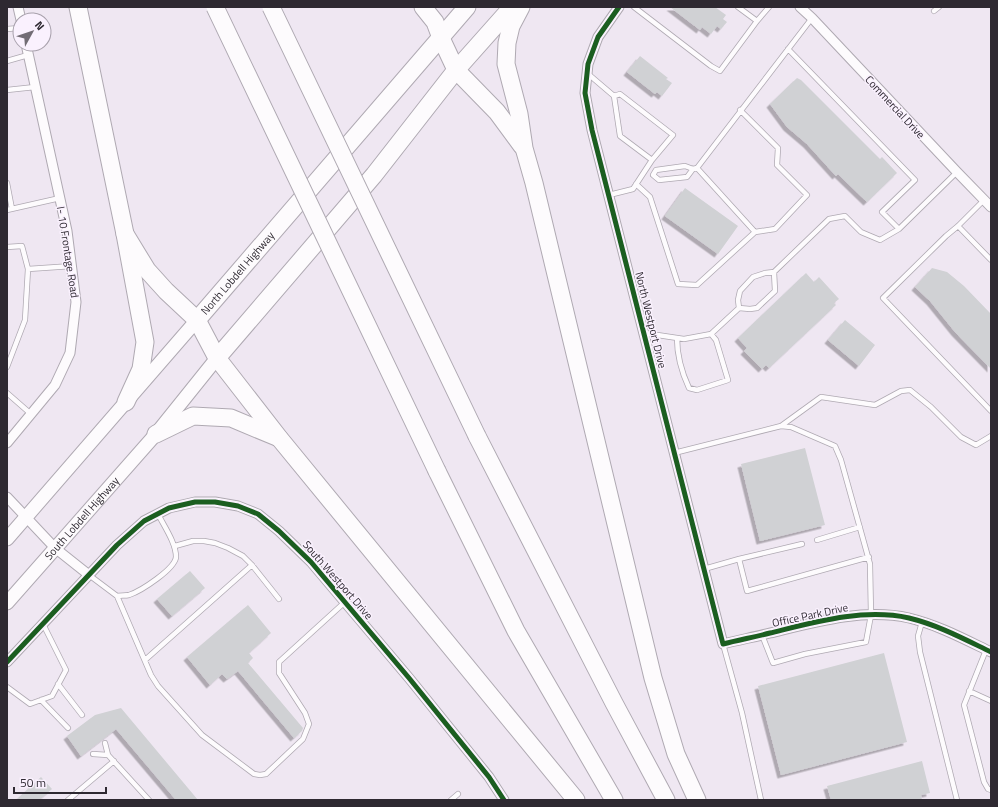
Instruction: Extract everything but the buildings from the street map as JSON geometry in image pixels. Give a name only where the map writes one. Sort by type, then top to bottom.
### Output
[{"type":"highway","points":[[78,7],[145,342],[141,369],[126,402]]},
{"type":"highway","points":[[216,7],[437,471],[516,631],[614,800]]},
{"type":"highway","points":[[271,7],[477,436],[610,696],[666,800]]},
{"type":"highway","points":[[423,7],[435,22],[456,70],[497,112],[524,148]]},
{"type":"highway","name":"North Lobdell Highway","points":[[197,320],[467,7]]},
{"type":"highway","points":[[217,358],[374,175],[456,70],[512,7]]},
{"type":"highway","points":[[521,7],[511,26],[506,64],[519,114],[524,148],[536,191],[653,678],[676,754],[696,800]]},
{"type":"highway","points":[[124,234],[147,270],[166,291],[197,320],[217,358],[280,439],[576,800]]},
{"type":"highway","points":[[156,434],[193,416],[231,418],[280,439]]},
{"type":"street","name":"North Westport Drive","points":[[619,7],[598,37],[588,64],[585,93],[592,130],[722,644]]},
{"type":"street","name":"Commercial Drive","points":[[800,7],[988,204]]},
{"type":"street","name":"I- 10 Frontage Road","points":[[7,443],[55,385],[70,353],[76,302],[67,232],[27,52]]},
{"type":"street","name":"North Lobdell Highway","points":[[7,539],[197,320]]},
{"type":"street","name":"South Lobdell Highway","points":[[7,603],[156,434],[217,358]]},
{"type":"street","points":[[7,497],[55,548],[90,575]]},
{"type":"street","name":"South Westport Drive","points":[[7,662],[117,546],[144,522],[169,508],[194,502],[215,502],[238,506],[258,514],[279,531],[311,562],[489,776],[504,800]]},
{"type":"street","name":"Office Park Drive","points":[[722,644],[842,617],[871,615],[908,618],[922,622],[939,628],[989,651]]},
{"type":"lane","points":[[634,7],[711,66],[720,71],[769,7]]},
{"type":"lane","points":[[738,7],[757,21]]},
{"type":"lane","points":[[934,10],[939,7]]},
{"type":"lane","points":[[642,175],[653,175],[659,180],[687,177],[695,169],[812,18]]},
{"type":"lane","points":[[788,49],[915,180],[882,212],[899,229]]},
{"type":"lane","points":[[7,61],[28,55]]},
{"type":"lane","points":[[587,73],[614,96],[620,136],[652,160]]},
{"type":"lane","points":[[7,90],[35,87]]},
{"type":"lane","points":[[609,195],[632,189],[652,160],[673,135],[620,94],[614,96]]},
{"type":"lane","points":[[636,184],[650,197],[678,284],[697,285],[756,232],[776,229],[807,195],[777,165],[778,148],[740,110]]},
{"type":"lane","points":[[653,175],[656,170],[663,169],[685,166],[695,169],[756,232]]},
{"type":"lane","points":[[739,308],[738,300],[740,291],[753,277],[774,272],[829,219],[845,216],[861,232],[880,240],[899,229],[957,172]]},
{"type":"lane","points":[[7,183],[10,210],[60,198]]},
{"type":"lane","points":[[988,204],[946,236],[883,298],[991,411]]},
{"type":"lane","points":[[958,226],[991,260]]},
{"type":"lane","points":[[7,247],[22,246],[28,269],[25,320],[7,367]]},
{"type":"lane","points":[[28,269],[72,266]]},
{"type":"lane","points":[[644,333],[684,339],[711,334],[739,308],[758,308],[775,291],[774,272]]},
{"type":"lane","points":[[677,338],[677,348],[689,388],[697,390],[728,380],[716,340],[711,334]]},
{"type":"lane","points":[[781,426],[821,397],[875,405],[901,391],[910,390],[931,407],[961,437],[976,445],[991,436]]},
{"type":"lane","points":[[7,393],[31,414]]},
{"type":"lane","points":[[674,453],[781,426],[791,427],[835,446],[841,460],[870,564],[871,615],[866,642],[805,654],[773,663],[762,635]]},
{"type":"lane","points":[[117,596],[129,595],[143,588],[163,574],[176,558],[175,546],[158,514]]},
{"type":"lane","points":[[817,540],[860,527]]},
{"type":"lane","points":[[175,546],[193,541],[204,541],[216,543],[228,548],[243,556],[279,599]]},
{"type":"lane","points":[[704,569],[802,544]]},
{"type":"lane","points":[[739,559],[747,591],[868,557]]},
{"type":"lane","points":[[145,660],[252,565]]},
{"type":"lane","points":[[90,575],[117,596],[151,675],[158,686],[202,735],[254,774],[260,775],[266,774],[303,739],[309,724],[305,714],[279,673],[279,662],[345,602]]},
{"type":"lane","points":[[922,622],[918,636],[920,652],[957,800]]},
{"type":"lane","points":[[7,687],[30,704],[52,696],[66,670],[43,624]]},
{"type":"lane","points":[[722,644],[742,713],[761,800]]},
{"type":"lane","points":[[989,651],[969,691],[964,705],[984,782],[988,789],[991,790]]},
{"type":"lane","points":[[58,684],[82,716]]},
{"type":"lane","points":[[969,691],[991,701]]},
{"type":"lane","points":[[41,700],[68,728]]},
{"type":"lane","points":[[105,743],[108,755],[149,800]]},
{"type":"lane","points":[[93,754],[108,755]]},
{"type":"lane","points":[[68,800],[114,762]]},
{"type":"lane","points":[[451,800],[458,794]]},
{"type":"cycle path","points":[[619,7],[598,37],[588,64],[585,93],[592,130],[723,644],[839,618],[857,615],[892,615],[930,624],[991,652]]},
{"type":"cycle path","points":[[7,662],[117,545],[144,521],[169,508],[195,502],[215,502],[238,506],[258,514],[279,531],[311,562],[409,678],[489,777],[504,800]]}]
